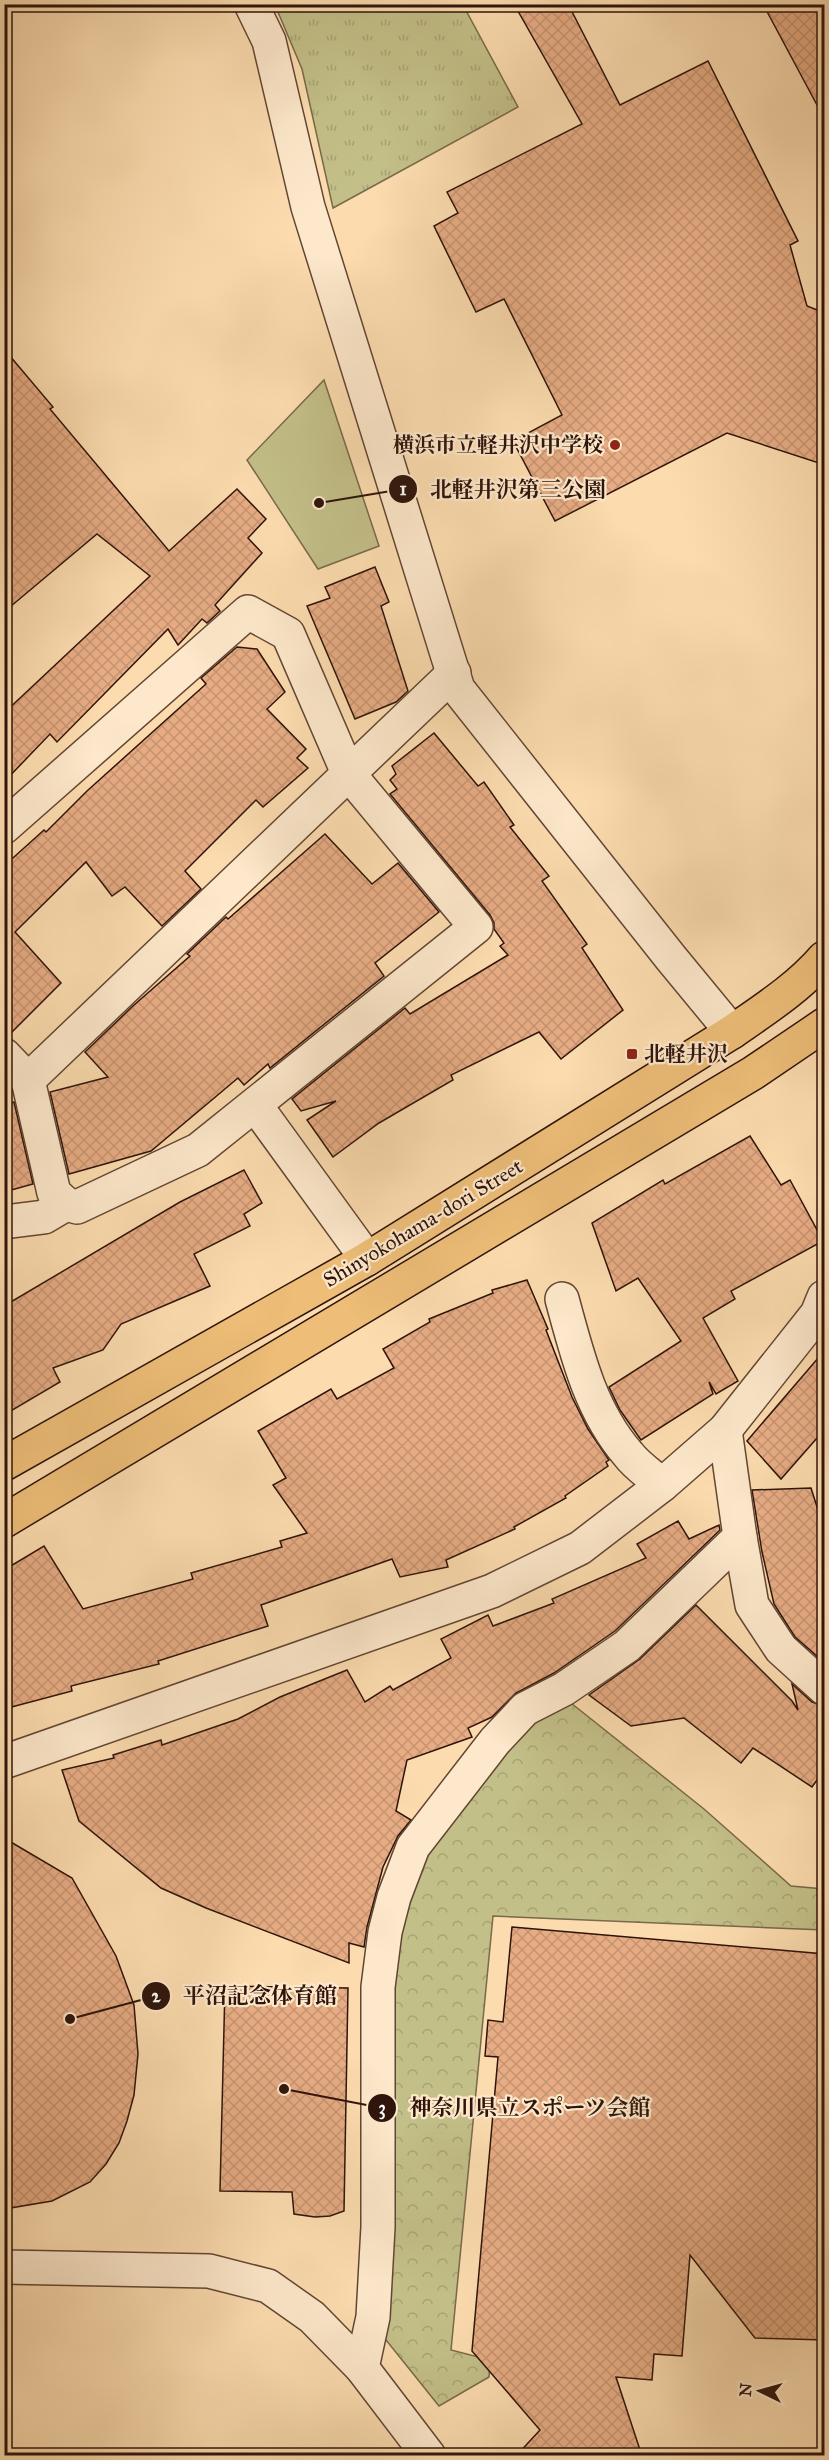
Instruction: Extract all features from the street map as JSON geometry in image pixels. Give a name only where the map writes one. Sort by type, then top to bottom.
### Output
[{"type":"main road","name":"Shinyokohama-dori Street","points":[[4,1464],[367,1259],[732,1032],[775,1003],[825,958]]},
{"type":"main road","name":"Shinyokohama-dori Street","points":[[4,1521],[753,1073],[825,1025]]},
{"type":"street","points":[[251,4],[269,40],[308,207],[458,689],[732,1032]]},
{"type":"street","points":[[4,827],[248,612],[288,634],[348,772],[476,927],[256,1106],[198,1150],[77,1206],[66,1204],[54,1193],[28,1080],[4,1054]]},
{"type":"street","points":[[28,1080],[454,673]]},
{"type":"street","points":[[256,1106],[367,1259]]},
{"type":"street","points":[[4,1222],[44,1217],[66,1204]]},
{"type":"street","points":[[562,1299],[582,1371],[599,1412],[628,1455],[662,1485]]},
{"type":"street","points":[[4,1762],[492,1590],[580,1548],[662,1485],[725,1430],[822,1310]]},
{"type":"street","points":[[725,1430],[752,1605],[781,1648],[825,1688]]},
{"type":"street","points":[[362,2368],[373,2318],[378,2227],[378,1987],[385,1932],[414,1847],[495,1741],[525,1709],[564,1689],[627,1646],[740,1537]]},
{"type":"street","points":[[4,2267],[209,2271],[268,2286],[312,2317],[362,2368],[429,2456]]},
{"type":"green space","points":[[275,5],[463,5],[518,107],[333,208],[302,69]]},
{"type":"green space","points":[[324,380],[379,546],[318,569],[247,460]]},
{"type":"green space","points":[[571,1703],[704,1809],[791,1886],[824,1889],[824,1930],[493,1916],[451,2350],[490,2360],[489,2377],[439,2406],[382,2335],[391,1941],[425,1850],[531,1716]]},
{"type":"building","points":[[514,4],[568,4],[620,105],[708,61],[798,241],[790,245],[807,306],[825,313],[825,465],[727,433],[555,521],[513,441],[562,415],[504,299],[476,312],[434,226],[458,213],[447,192],[582,124]]},
{"type":"building","points":[[763,4],[816,4],[825,21],[825,120]]},
{"type":"building","points":[[4,349],[53,407],[50,409],[169,551],[237,489],[266,519],[248,538],[262,553],[215,605],[220,611],[207,623],[202,619],[178,645],[168,629],[57,742],[50,734],[4,782],[4,713],[150,576],[97,534],[4,612]]},
{"type":"building","points":[[375,567],[389,602],[381,606],[408,691],[396,702],[355,719],[307,606],[330,598],[325,587]]},
{"type":"building","points":[[237,647],[257,649],[285,692],[267,709],[306,749],[297,758],[308,768],[263,807],[256,800],[185,871],[201,889],[162,926],[125,887],[112,896],[86,862],[15,932],[61,983],[7,1037],[4,1037],[4,866],[44,830],[46,832],[87,791],[206,684],[201,678]]},
{"type":"building","points":[[434,733],[478,786],[484,782],[514,825],[510,827],[549,876],[542,881],[587,944],[582,948],[623,1010],[561,1059],[539,1032],[451,1075],[453,1080],[379,1123],[333,1157],[307,1120],[336,1101],[301,1111],[292,1099],[405,1008],[410,1014],[508,955],[500,946],[504,943],[494,929],[490,915],[390,794],[397,789],[390,780],[396,774],[392,766]]},
{"type":"building","points":[[325,834],[372,884],[398,863],[439,912],[375,963],[384,976],[270,1068],[268,1064],[244,1085],[238,1078],[151,1151],[69,1174],[50,1092],[108,1077],[85,1052],[190,956],[187,954],[226,917],[228,919]]},
{"type":"building","points":[[14,1102],[33,1184],[4,1192],[4,1105]]},
{"type":"building","points":[[750,1136],[781,1185],[790,1180],[823,1241],[731,1291],[735,1299],[703,1318],[738,1381],[716,1394],[709,1382],[713,1394],[641,1440],[620,1410],[609,1387],[681,1341],[638,1278],[616,1291],[592,1223],[663,1180],[665,1184]]},
{"type":"building","points":[[244,1170],[262,1203],[244,1214],[250,1226],[194,1254],[210,1286],[121,1324],[103,1350],[53,1368],[60,1382],[4,1415],[4,1306],[180,1202]]},
{"type":"building","points":[[527,1280],[548,1329],[546,1330],[572,1397],[588,1429],[609,1460],[606,1462],[608,1466],[565,1496],[566,1498],[514,1527],[515,1529],[446,1560],[448,1567],[400,1577],[392,1559],[261,1605],[268,1626],[158,1661],[159,1664],[71,1686],[72,1691],[4,1709],[4,1570],[44,1546],[83,1609],[193,1579],[191,1573],[282,1547],[280,1541],[307,1533],[273,1485],[286,1478],[258,1431],[331,1389],[337,1399],[394,1368],[383,1349],[430,1322],[429,1319],[493,1293],[492,1290]]},
{"type":"building","points":[[825,1350],[825,1429],[781,1479],[747,1441]]},
{"type":"building","points":[[811,1488],[825,1532],[825,1663],[795,1637],[774,1604],[762,1552],[752,1490]]},
{"type":"building","points":[[678,1521],[689,1539],[719,1525],[720,1530],[615,1631],[554,1673],[516,1693],[492,1717],[468,1728],[472,1737],[407,1760],[396,1811],[411,1820],[398,1836],[383,1867],[364,1947],[349,1943],[349,1963],[206,1908],[161,1888],[79,1821],[62,1770],[114,1758],[113,1755],[161,1740],[162,1745],[238,1719],[280,1697],[347,1670],[365,1702],[390,1686],[393,1690],[451,1658],[441,1639],[488,1615],[493,1626],[554,1603],[552,1599],[646,1558],[637,1544]]},
{"type":"building","points":[[696,1605],[792,1701],[798,1710],[792,1684],[812,1702],[825,1706],[825,1769],[812,1787],[753,1748],[741,1763],[684,1718],[631,1726],[589,1695],[640,1659]]},
{"type":"building","points":[[4,1838],[72,1878],[116,1956],[134,2005],[138,2054],[134,2095],[127,2121],[119,2143],[106,2164],[90,2182],[52,2201],[4,2209]]},
{"type":"building","points":[[512,1927],[825,1954],[825,2340],[755,2338],[690,2255],[682,2356],[654,2354],[652,2380],[616,2377],[642,2456],[516,2456],[540,2430],[472,2351],[498,2057],[485,2056],[488,2020],[503,2022]]},
{"type":"building","points":[[225,1986],[348,1988],[344,2211],[330,2216],[315,2217],[294,2214],[292,2192],[220,2191]]},
{"type":"place","name":"横浜市立軽井沢中学校","points":[[615,445]]},
{"type":"place","name":"北軽井沢第三公園","points":[[319,503]]},
{"type":"place","name":"北軽井沢","points":[[632,1054]]},
{"type":"place","name":"平沼記念体育館","points":[[70,2019]]},
{"type":"place","name":"神奈川県立スポーツ会館","points":[[284,2089]]}]
